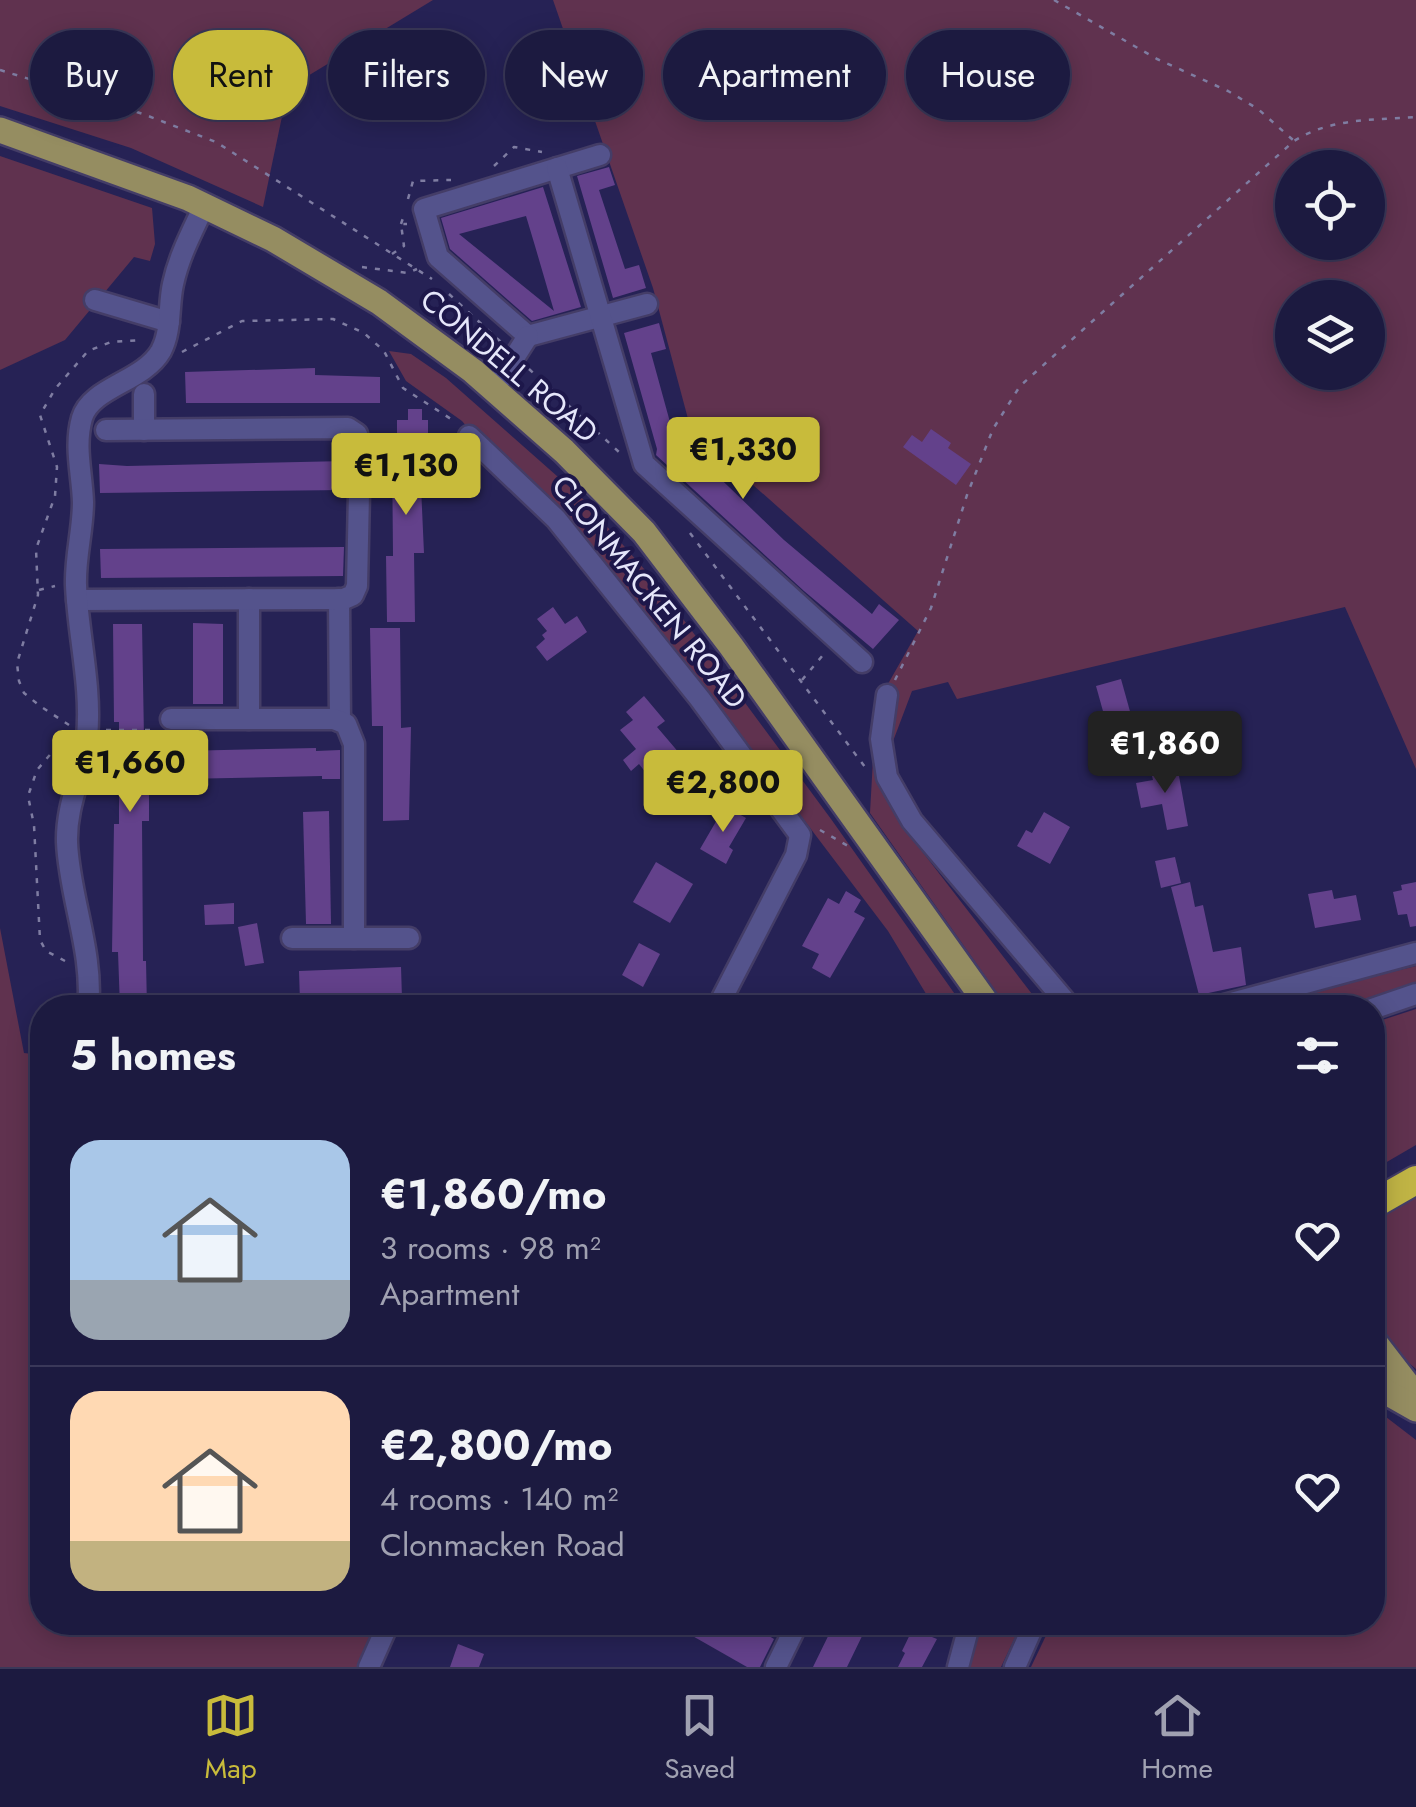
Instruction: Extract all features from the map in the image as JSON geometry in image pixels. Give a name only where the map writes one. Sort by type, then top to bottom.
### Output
[{"type":"highway","points":[[1385,1178],[1416,1161]]},
{"type":"highway","points":[[1385,1197],[1416,1180]]},
{"type":"main road","name":"CONDELL ROAD","points":[[0,130],[73,154],[274,238],[379,302],[494,389],[564,451],[644,532],[731,646],[981,995]]},
{"type":"main road","points":[[1385,1356],[1416,1396]]},
{"type":"main road","points":[[1385,1391],[1416,1409]]},
{"type":"street","points":[[528,336],[438,257],[424,209],[600,155]]},
{"type":"street","points":[[557,168],[644,464],[862,662]]},
{"type":"street","points":[[87,995],[67,838],[84,730],[75,555],[83,506],[78,440],[85,411],[96,398],[145,368],[163,345],[182,252],[204,206]]},
{"type":"street","points":[[95,300],[169,322]]},
{"type":"street","points":[[494,389],[528,336],[647,304]]},
{"type":"street","points":[[144,394],[144,430]]},
{"type":"street","points":[[77,600],[339,599],[352,594],[357,586],[357,434],[339,427],[106,430]]},
{"type":"street","name":"CLONMACKEN ROAD","points":[[468,436],[556,519],[700,699],[800,835]]},
{"type":"street","points":[[248,599],[249,718]]},
{"type":"street","points":[[339,599],[340,721],[352,734],[354,744],[354,938]]},
{"type":"street","points":[[887,695],[880,739],[887,777],[912,821],[1060,995]]},
{"type":"street","points":[[168,724],[249,718],[340,721]]},
{"type":"street","points":[[725,995],[796,855],[800,835]]},
{"type":"street","points":[[292,938],[409,938]]},
{"type":"street","points":[[1261,995],[1416,953]]},
{"type":"street","points":[[1385,1005],[1416,994]]},
{"type":"street","points":[[369,1667],[383,1635]]},
{"type":"street","points":[[776,1667],[792,1635]]},
{"type":"street","points":[[958,1667],[967,1635]]},
{"type":"street","points":[[1014,1667],[1029,1635]]},
{"type":"path","points":[[1054,0],[1157,59],[1228,92],[1258,110],[1294,141]]},
{"type":"path","points":[[887,695],[931,608],[967,495],[993,430],[1020,386],[1294,141],[1319,127],[1338,123],[1416,117]]},
{"type":"path","points":[[392,254],[404,246],[402,224],[428,224]]},
{"type":"path","points":[[363,266],[408,273],[417,268]]},
{"type":"path","points":[[84,730],[40,706],[24,692],[18,662],[38,595],[36,549],[56,496],[57,468],[40,415],[55,389],[88,351],[111,342],[153,340],[180,354],[242,321],[332,319],[364,333],[384,351],[402,388],[466,429],[468,436]]},
{"type":"path","points":[[802,681],[836,638]]},
{"type":"path","points":[[86,962],[62,961],[46,951],[40,940],[34,826],[28,796],[37,770],[69,733],[168,724]]},
{"type":"path","points":[[800,835],[813,826],[847,846]]},
{"type":"shaded area","points":[[0,0],[433,0],[384,30],[328,30],[328,64],[308,76],[308,30],[173,30],[173,120],[281,120],[263,207],[131,148],[44,120],[153,120],[153,30],[30,30],[30,116],[0,106]]},
{"type":"shaded area","points":[[553,0],[1416,0],[1416,769],[1345,607],[957,699],[948,682],[912,691],[881,773],[908,833],[1033,995],[999,995],[870,813],[876,705],[918,631],[691,430],[653,288],[595,120],[643,120],[643,30],[563,30]]},
{"type":"shaded area","points":[[0,156],[152,208],[155,244],[150,261],[134,257],[65,340],[0,370]]},
{"type":"shaded area","points":[[389,351],[411,354],[446,378],[583,499],[658,585],[956,995],[927,995],[888,931],[798,812],[638,632],[462,421],[406,381]]},
{"type":"shaded area","points":[[0,928],[24,1053],[30,1054],[30,1635],[375,1635],[360,1667],[0,1667]]},
{"type":"shaded area","points":[[1416,966],[1416,987],[1385,998],[1297,995]]},
{"type":"shaded area","points":[[1416,1009],[1416,1145],[1385,1163],[1385,1019]]},
{"type":"shaded area","points":[[1416,1191],[1416,1369],[1385,1333],[1385,1209]]},
{"type":"shaded area","points":[[1385,1416],[1416,1440],[1416,1667],[1031,1667],[1046,1635],[1385,1635]]},
{"type":"shaded area","points":[[976,1635],[1016,1635],[1001,1667],[967,1667]]},
{"type":"building","points":[[609,167],[615,185],[599,190],[625,269],[639,265],[646,288],[613,298],[577,176]]},
{"type":"building","points":[[543,187],[581,307],[532,321],[450,249],[441,218]],"holes":[[[526,216],[554,311],[459,234]]]},
{"type":"building","points":[[659,323],[666,349],[651,353],[673,433],[784,540],[872,614],[879,604],[899,620],[873,649],[656,455],[624,333]]},
{"type":"building","points":[[315,368],[315,375],[380,377],[380,403],[186,403],[185,372]]},
{"type":"building","points":[[408,409],[422,409],[422,420],[428,420],[428,442],[419,442],[424,553],[414,553],[415,622],[387,622],[386,556],[393,556],[392,446],[397,446],[397,420],[408,420]]},
{"type":"building","points":[[931,429],[951,443],[948,448],[971,464],[956,485],[903,447],[912,435],[922,442]]},
{"type":"building","points":[[346,461],[345,490],[100,493],[99,464]]},
{"type":"building","points":[[344,547],[343,576],[101,578],[100,549]]},
{"type":"building","points":[[553,607],[565,624],[577,616],[587,632],[547,661],[536,647],[547,631],[537,619]]},
{"type":"building","points":[[193,623],[223,624],[223,704],[193,704]]},
{"type":"building","points":[[113,624],[142,624],[144,738],[149,738],[149,821],[142,821],[147,995],[120,995],[118,952],[112,952],[114,824],[119,824],[119,722],[114,722]]},
{"type":"building","points":[[370,628],[400,628],[401,728],[411,727],[409,820],[383,821],[383,726],[372,726]]},
{"type":"building","points":[[1121,679],[1131,715],[1106,722],[1096,686]]},
{"type":"building","points":[[644,696],[665,721],[657,727],[680,754],[684,750],[705,773],[682,793],[660,769],[650,778],[639,764],[631,771],[623,760],[636,749],[620,730],[633,720],[626,712]]},
{"type":"building","points":[[340,750],[340,779],[181,779],[180,751]]},
{"type":"building","points":[[1172,764],[1174,776],[1179,776],[1188,826],[1167,830],[1162,804],[1141,808],[1136,783],[1153,780],[1150,768]]},
{"type":"building","points":[[725,806],[746,818],[729,847],[733,850],[726,864],[700,849]]},
{"type":"building","points":[[329,811],[331,924],[306,924],[303,812]]},
{"type":"building","points":[[1044,812],[1070,827],[1050,864],[1017,846],[1026,830],[1032,833]]},
{"type":"building","points":[[1175,857],[1181,883],[1161,888],[1155,861]]},
{"type":"building","points":[[656,862],[693,884],[670,923],[633,902]]},
{"type":"building","points":[[1190,882],[1195,907],[1203,905],[1213,952],[1241,947],[1246,985],[1199,995],[1171,887]]},
{"type":"building","points":[[1416,882],[1416,926],[1410,927],[1407,914],[1398,915],[1393,892],[1402,890],[1401,885]]},
{"type":"building","points":[[1332,890],[1334,899],[1356,895],[1361,920],[1315,928],[1308,894]]},
{"type":"building","points":[[846,891],[861,900],[854,912],[865,918],[830,978],[812,968],[819,954],[802,946],[828,898],[839,904]]},
{"type":"building","points":[[234,903],[234,924],[205,925],[204,905]]},
{"type":"building","points":[[257,923],[264,963],[245,966],[238,927]]},
{"type":"building","points":[[639,943],[660,954],[643,987],[622,975]]},
{"type":"building","points":[[401,967],[402,995],[300,995],[299,971]]},
{"type":"building","points":[[691,1635],[767,1635],[774,1639],[760,1667],[747,1667]]},
{"type":"building","points":[[829,1635],[863,1635],[847,1667],[813,1667]]},
{"type":"building","points":[[910,1635],[933,1635],[937,1639],[922,1667],[898,1667],[905,1653],[902,1651]]},
{"type":"building","points":[[458,1644],[484,1654],[479,1667],[450,1667]]}]
